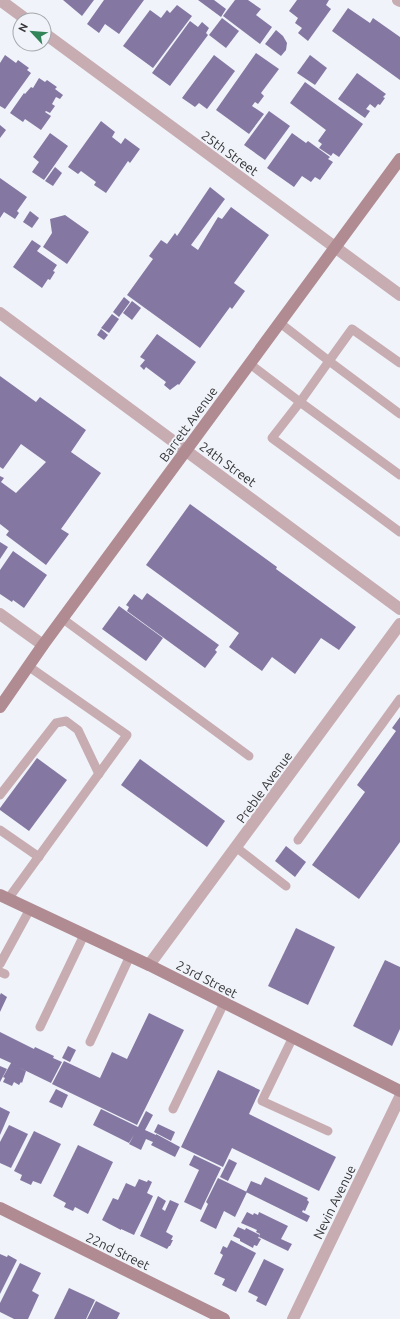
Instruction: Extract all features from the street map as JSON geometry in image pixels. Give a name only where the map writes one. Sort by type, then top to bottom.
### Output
[{"type":"main road","name":"Barrett Avenue","points":[[0,707],[28,666],[400,159]]},
{"type":"main road","name":"23rd Street","points":[[4,897],[149,965],[400,1091]]},
{"type":"main road","name":"22nd Street","points":[[0,1208],[224,1319]]},
{"type":"street","points":[[0,0],[16,12]]},
{"type":"street","name":"25th Street","points":[[52,39],[400,295]]},
{"type":"street","name":"24th Street","points":[[0,313],[400,609]]},
{"type":"street","points":[[0,614],[44,645]]},
{"type":"street","name":"Preble Avenue","points":[[149,965],[237,848],[400,624]]},
{"type":"street","name":"Nevin Avenue","points":[[293,1319],[400,1097]]},
{"type":"lane","points":[[280,323],[400,414]]},
{"type":"lane","points":[[400,363],[352,329],[300,402],[272,438],[400,532]]},
{"type":"lane","points":[[250,364],[400,475]]},
{"type":"lane","points":[[63,619],[249,756]]},
{"type":"lane","points":[[4,897],[39,857],[127,735],[28,666]]},
{"type":"lane","points":[[298,840],[400,699]]},
{"type":"lane","points":[[0,795],[56,723],[66,721],[78,730],[99,774]]},
{"type":"lane","points":[[0,830],[39,857]]},
{"type":"lane","points":[[237,848],[286,886]]},
{"type":"lane","points":[[0,964],[30,909]]},
{"type":"lane","points":[[40,1027],[84,935]]},
{"type":"lane","points":[[90,1042],[130,956]]},
{"type":"lane","points":[[173,1109],[224,1003]]},
{"type":"lane","points":[[293,1037],[262,1101],[328,1131]]},
{"type":"building","points":[[63,0],[94,0],[82,16]]},
{"type":"building","points":[[104,0],[144,0],[119,34],[105,24],[99,33],[87,24]]},
{"type":"building","points":[[198,0],[214,0],[226,9],[221,17]]},
{"type":"building","points":[[235,0],[248,0],[261,9],[256,15],[272,27],[260,44],[223,16]]},
{"type":"building","points":[[297,0],[329,0],[326,5],[331,9],[308,41],[298,33],[302,28],[295,23],[298,18],[289,11]]},
{"type":"building","points":[[177,5],[192,16],[153,68],[123,46],[150,10],[161,18],[167,10],[170,13]]},
{"type":"building","points":[[348,8],[370,23],[373,18],[400,37],[400,80],[332,31]]},
{"type":"building","points":[[222,18],[239,31],[226,48],[209,35]]},
{"type":"building","points":[[190,21],[198,27],[202,22],[209,28],[206,33],[208,35],[170,86],[152,73]]},
{"type":"building","points":[[276,30],[283,36],[287,43],[286,50],[281,56],[265,44]]},
{"type":"building","points":[[256,53],[279,69],[261,93],[264,96],[258,104],[255,102],[252,106],[264,114],[249,134],[216,110]]},
{"type":"building","points":[[5,55],[16,63],[18,60],[29,68],[27,70],[31,73],[5,109],[0,106],[0,63]]},
{"type":"building","points":[[214,55],[235,71],[207,109],[199,103],[195,107],[182,98]]},
{"type":"building","points":[[310,55],[327,68],[315,85],[297,73]]},
{"type":"building","points":[[357,73],[386,94],[380,105],[378,104],[375,108],[370,104],[366,109],[370,111],[365,118],[338,99]]},
{"type":"building","points":[[39,78],[45,82],[47,80],[57,87],[55,89],[63,95],[60,99],[56,97],[52,104],[55,106],[50,113],[45,112],[51,116],[41,130],[25,119],[23,122],[10,113],[24,93],[25,94],[31,87],[33,88]]},
{"type":"building","points":[[305,82],[363,124],[339,157],[333,153],[331,156],[319,148],[322,144],[318,141],[326,130],[290,103]]},
{"type":"building","points":[[269,111],[290,126],[265,160],[244,145]]},
{"type":"building","points":[[101,121],[115,132],[112,137],[121,144],[125,138],[140,149],[130,163],[128,161],[106,193],[94,185],[96,182],[81,171],[78,174],[68,167]]},
{"type":"building","points":[[0,125],[6,130],[0,138]]},
{"type":"building","points":[[50,133],[68,146],[44,180],[32,172],[39,162],[33,157]]},
{"type":"building","points":[[292,133],[306,143],[308,141],[330,157],[328,159],[333,162],[320,180],[315,177],[311,182],[302,176],[294,187],[267,168]]},
{"type":"building","points":[[55,167],[62,173],[53,186],[45,181]]},
{"type":"building","points":[[0,178],[27,197],[17,211],[19,213],[15,219],[4,212],[0,218]]},
{"type":"building","points":[[210,187],[225,199],[191,245],[198,250],[218,217],[222,219],[231,207],[269,235],[234,283],[245,291],[232,309],[230,307],[200,348],[127,295],[153,259],[149,256],[161,240],[167,244],[175,233],[177,236]]},
{"type":"building","points":[[30,211],[39,218],[32,228],[23,222]]},
{"type":"building","points":[[65,215],[89,232],[67,264],[43,247],[52,233],[50,219]]},
{"type":"building","points":[[32,240],[41,246],[37,251],[57,265],[50,280],[48,279],[42,288],[13,267]]},
{"type":"building","points":[[124,297],[130,302],[119,317],[113,312]]},
{"type":"building","points":[[132,301],[141,308],[132,320],[123,313]]},
{"type":"building","points":[[112,314],[119,319],[109,333],[101,328]]},
{"type":"building","points":[[101,329],[108,335],[104,340],[97,335]]},
{"type":"building","points":[[157,334],[196,362],[179,385],[178,384],[170,390],[164,385],[166,382],[146,367],[144,370],[140,366],[145,360],[140,357]]},
{"type":"building","points":[[0,376],[36,402],[40,397],[86,430],[71,452],[101,473],[61,529],[69,534],[46,565],[6,535],[9,531],[0,524],[0,476],[4,478],[1,482],[16,493],[46,462],[21,444],[3,469],[0,467]]},
{"type":"building","points":[[190,504],[356,627],[339,650],[321,638],[295,674],[272,657],[262,671],[229,647],[239,633],[146,565]]},
{"type":"building","points":[[0,542],[8,547],[0,559]]},
{"type":"building","points":[[13,551],[47,575],[24,608],[13,600],[12,602],[0,594],[0,570]]},
{"type":"building","points":[[147,593],[219,645],[215,650],[217,652],[205,668],[127,611],[129,607],[126,605],[134,594],[142,600]]},
{"type":"building","points":[[119,606],[163,638],[146,661],[102,629]]},
{"type":"building","points":[[400,717],[400,842],[359,899],[312,865],[365,792],[357,785],[396,731],[392,728]]},
{"type":"building","points":[[37,758],[67,780],[29,831],[0,810],[0,808]]},
{"type":"building","points":[[140,759],[225,821],[207,847],[121,785]]},
{"type":"building","points":[[286,846],[306,862],[295,877],[275,861]]},
{"type":"building","points":[[296,928],[335,947],[308,1005],[268,986]]},
{"type":"building","points":[[385,960],[400,967],[400,1029],[392,1046],[353,1026]]},
{"type":"building","points":[[1,993],[7,997],[0,1012],[0,995]]},
{"type":"building","points":[[149,1013],[184,1030],[137,1125],[52,1084],[64,1061],[100,1078],[112,1052],[127,1059]]},
{"type":"building","points":[[0,1032],[34,1049],[35,1047],[54,1056],[53,1058],[62,1062],[51,1083],[18,1067],[26,1071],[22,1083],[21,1082],[19,1085],[14,1082],[12,1086],[3,1082],[5,1078],[3,1077],[11,1063],[0,1058]]},
{"type":"building","points":[[68,1046],[76,1050],[70,1062],[62,1058]]},
{"type":"building","points":[[0,1066],[7,1069],[0,1082]]},
{"type":"building","points":[[218,1070],[260,1090],[249,1114],[336,1157],[319,1191],[232,1148],[223,1167],[181,1147]]},
{"type":"building","points":[[56,1089],[68,1095],[62,1108],[49,1102]]},
{"type":"building","points":[[0,1107],[10,1112],[0,1135]]},
{"type":"building","points":[[101,1109],[138,1127],[146,1111],[153,1115],[145,1130],[156,1134],[180,1147],[175,1157],[151,1145],[153,1142],[146,1139],[141,1150],[129,1144],[134,1135],[129,1143],[93,1125]]},
{"type":"building","points":[[158,1124],[175,1132],[171,1141],[154,1132]]},
{"type":"building","points":[[9,1125],[28,1134],[11,1168],[0,1163],[0,1142]]},
{"type":"building","points":[[34,1131],[61,1144],[41,1184],[33,1181],[31,1185],[20,1180],[22,1175],[14,1171]]},
{"type":"building","points":[[78,1145],[113,1162],[88,1214],[75,1207],[73,1211],[64,1207],[66,1203],[53,1196]]},
{"type":"building","points":[[194,1155],[221,1168],[201,1210],[184,1202],[199,1170],[189,1165]]},
{"type":"building","points":[[229,1159],[237,1163],[228,1181],[220,1177]]},
{"type":"building","points":[[265,1177],[308,1198],[307,1200],[309,1202],[305,1211],[303,1210],[302,1212],[310,1216],[307,1222],[246,1192],[251,1181],[261,1185]]},
{"type":"building","points":[[218,1178],[247,1192],[235,1217],[224,1211],[216,1229],[200,1221],[208,1204],[206,1202]]},
{"type":"building","points":[[139,1179],[152,1182],[147,1193],[153,1196],[134,1235],[102,1220],[113,1198],[118,1200],[126,1183],[135,1187]]},
{"type":"building","points":[[158,1196],[166,1201],[162,1209],[165,1211],[170,1200],[179,1204],[166,1232],[173,1236],[171,1240],[173,1240],[167,1249],[140,1236]]},
{"type":"building","points":[[247,1212],[253,1215],[254,1213],[258,1215],[259,1212],[288,1226],[281,1239],[292,1244],[288,1251],[259,1237],[260,1234],[256,1232],[257,1230],[241,1223]]},
{"type":"building","points":[[238,1227],[245,1230],[246,1228],[260,1235],[258,1238],[261,1239],[257,1246],[254,1245],[253,1248],[233,1236]]},
{"type":"building","points":[[231,1240],[256,1253],[236,1292],[222,1285],[225,1279],[214,1274],[223,1255],[220,1253],[223,1246],[227,1248]]},
{"type":"building","points":[[0,1254],[7,1257],[8,1255],[17,1260],[0,1294]]},
{"type":"building","points":[[264,1259],[284,1269],[266,1306],[256,1301],[258,1297],[248,1292]]},
{"type":"building","points":[[20,1263],[41,1273],[32,1291],[39,1295],[28,1319],[14,1319],[0,1312],[0,1303]]},
{"type":"building","points":[[69,1288],[95,1300],[86,1319],[54,1319]]},
{"type":"building","points":[[96,1301],[120,1313],[117,1319],[87,1319]]}]
